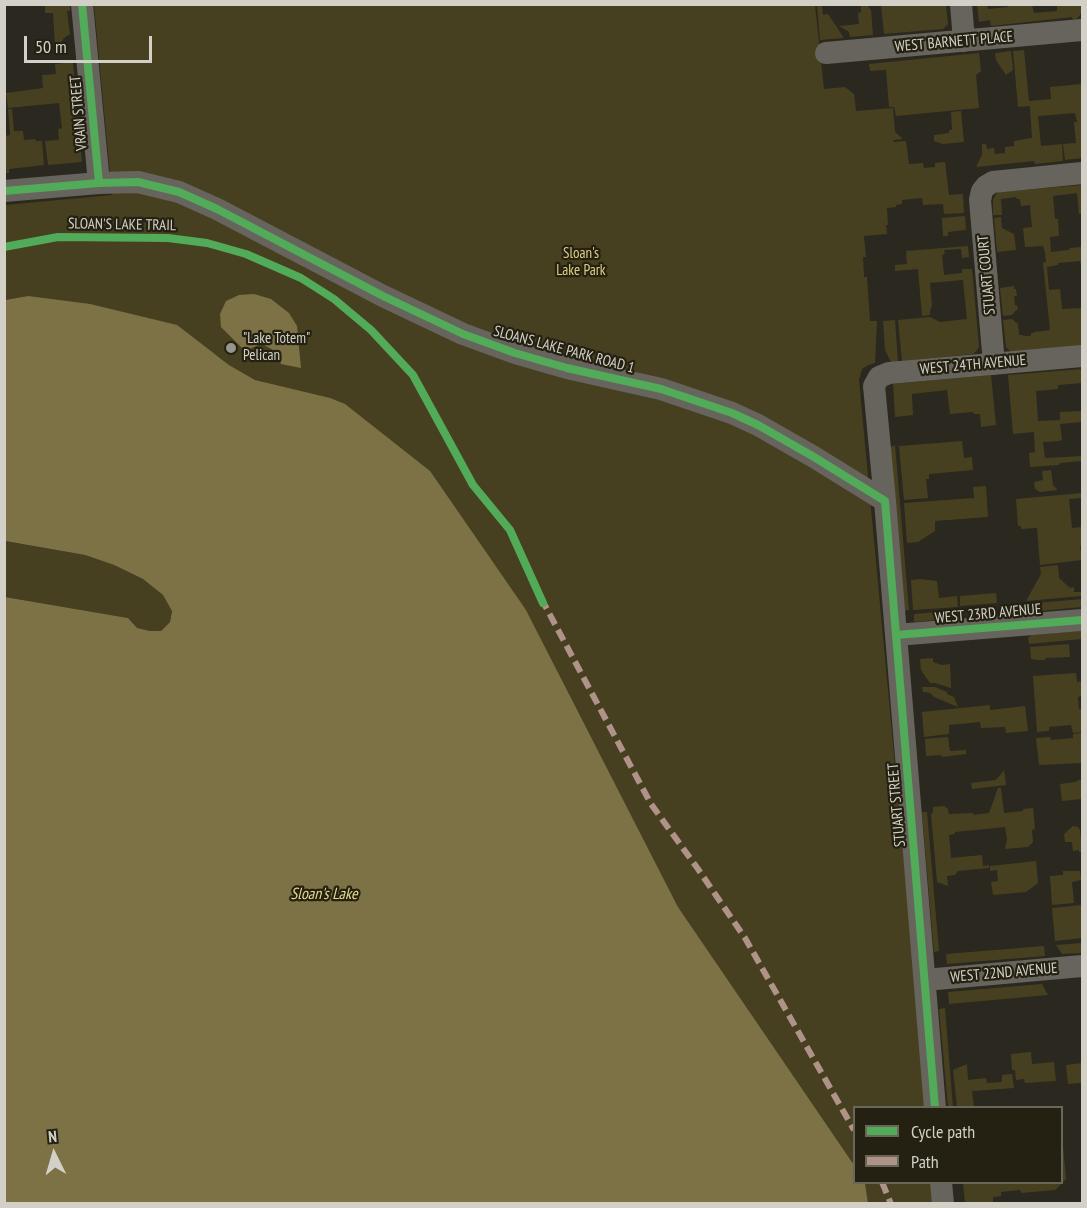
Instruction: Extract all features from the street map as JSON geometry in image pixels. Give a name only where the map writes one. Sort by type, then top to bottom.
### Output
[{"type":"street","name":"VRAIN STREET","points":[[82,4],[99,183]]},
{"type":"street","points":[[961,4],[964,41]]},
{"type":"street","name":"WEST BARNETT PLACE","points":[[826,53],[1083,30]]},
{"type":"street","name":"STUART COURT","points":[[994,364],[980,200],[984,188],[993,182],[1083,173]]},
{"type":"street","name":"SLOANS LAKE PARK ROAD 1","points":[[4,191],[138,182],[179,192],[463,334],[515,353],[567,368],[661,389],[732,413],[758,425],[885,501]]},
{"type":"street","name":"WEST 24TH AVENUE","points":[[874,391],[879,377],[889,373],[1083,356]]},
{"type":"street","name":"STUART STREET","points":[[874,391],[935,1106]]},
{"type":"street","name":"WEST 23RD AVENUE","points":[[896,635],[1083,620]]},
{"type":"street","name":"WEST 22ND AVENUE","points":[[925,980],[1083,966]]},
{"type":"street","points":[[942,1184],[943,1203]]},
{"type":"green space","points":[[45,5],[70,5],[70,11],[67,11],[70,34],[60,44],[55,45],[53,13],[45,13]]},
{"type":"green space","name":"Sloan's Lake Park","points":[[94,5],[815,5],[824,89],[845,87],[854,94],[856,111],[893,108],[895,132],[903,139],[893,142],[906,141],[909,164],[923,163],[924,168],[935,167],[935,163],[945,162],[949,195],[963,194],[964,213],[944,214],[943,204],[923,205],[922,198],[902,200],[902,204],[887,208],[887,234],[864,236],[866,257],[863,257],[864,277],[867,277],[870,321],[877,321],[875,363],[862,369],[859,380],[927,1106],[853,1106],[853,1164],[678,907],[526,610],[264,382],[255,380],[218,356],[28,296],[5,300],[5,205],[112,195]]},
{"type":"green space","points":[[817,5],[822,5],[823,15],[828,14],[844,38],[820,40]]},
{"type":"green space","points":[[861,5],[867,5],[871,10],[873,35],[850,37],[849,32],[839,26],[859,24],[858,13],[861,12]]},
{"type":"green space","points":[[881,5],[946,5],[948,24],[943,29],[884,34]]},
{"type":"green space","points":[[977,5],[987,5],[988,9],[1008,7],[1008,5],[1032,5],[1034,13],[1057,11],[1057,5],[1082,5],[1082,12],[1077,19],[1073,20],[1072,17],[991,26],[990,20],[979,22]]},
{"type":"green space","points":[[1024,50],[1029,101],[1051,99],[1050,87],[1082,84],[1082,158],[1065,160],[1063,144],[1076,143],[1075,113],[1038,116],[1041,146],[1062,144],[1063,161],[1035,164],[1034,161],[976,167],[982,155],[982,144],[986,144],[987,149],[994,148],[995,154],[1005,153],[1005,147],[1014,146],[1014,141],[1032,138],[1030,106],[1018,107],[1013,51]]},
{"type":"green space","points":[[1011,51],[1013,70],[1006,75],[996,60],[995,53]]},
{"type":"green space","points":[[979,53],[981,71],[976,75],[979,108],[896,116],[894,107],[889,107],[886,70],[870,71],[869,64]]},
{"type":"green space","points":[[73,62],[82,162],[48,165],[45,141],[59,140],[58,129],[62,128],[59,103],[8,108],[6,93],[43,88],[42,75],[56,74],[55,64]]},
{"type":"green space","points":[[8,109],[12,109],[14,131],[23,131],[24,140],[42,141],[44,165],[9,169],[9,173],[5,173],[5,136],[10,135]]},
{"type":"green space","points":[[961,111],[964,142],[943,144],[934,141],[934,135],[949,133],[949,130],[952,130],[951,112]]},
{"type":"green space","points":[[1082,185],[1082,214],[1079,214],[1077,193],[1053,196],[1059,236],[1050,237],[1051,252],[1069,250],[1082,245],[1082,265],[1080,261],[1058,263],[1058,265],[1047,267],[1049,290],[1060,289],[1062,309],[1082,308],[1082,346],[1011,352],[1006,347],[1003,320],[1012,319],[1018,324],[1019,335],[1023,336],[1050,330],[1043,263],[1046,262],[1045,252],[1043,246],[1025,247],[1023,228],[1032,227],[1030,205],[1021,206],[1020,199],[1016,197],[1001,199],[1002,215],[993,215],[993,200],[1000,192]]},
{"type":"green space","points":[[965,216],[966,230],[948,232],[948,236],[943,236],[942,218]]},
{"type":"green space","points":[[1001,217],[1002,228],[1014,234],[1016,250],[997,252],[994,218]]},
{"type":"green space","points":[[968,246],[969,257],[962,258],[961,249],[944,250],[945,254],[942,255],[944,275],[962,273],[962,269],[972,269],[978,349],[973,354],[902,361],[898,320],[930,317],[940,322],[967,319],[963,280],[930,283],[932,305],[930,315],[922,316],[918,269],[895,271],[895,265],[907,264],[906,251]]},
{"type":"green space","points":[[1014,286],[1017,296],[1014,296],[1015,305],[1018,310],[1012,315],[1003,316],[1000,288]]},
{"type":"green space","points":[[895,320],[898,362],[891,362],[885,350],[883,321]]},
{"type":"green space","points":[[1082,369],[1082,383],[1058,385],[1058,389],[1036,391],[1038,421],[1060,420],[1060,412],[1082,411],[1082,422],[1060,424],[1062,439],[1060,441],[1043,442],[1045,458],[1082,456],[1082,461],[1030,467],[1029,453],[1035,452],[1034,432],[1013,434],[1008,375]]},
{"type":"green space","points":[[991,375],[996,425],[981,427],[980,414],[973,412],[950,414],[947,390],[912,394],[913,415],[895,417],[893,384]]},
{"type":"green space","points":[[962,441],[964,458],[972,457],[973,470],[929,474],[929,479],[926,479],[928,498],[904,500],[899,446]]},
{"type":"green space","points":[[895,445],[909,610],[904,611],[889,448]]},
{"type":"green space","points":[[1051,470],[1053,485],[1058,490],[1040,492],[1035,489],[1034,482],[1043,480],[1042,471]]},
{"type":"green space","points":[[986,486],[988,517],[935,521],[935,531],[918,542],[907,543],[904,503],[974,498],[973,487]]},
{"type":"green space","points":[[1082,493],[1082,498],[1069,499],[1072,528],[1082,527],[1082,546],[1080,546],[1082,560],[1040,565],[1037,528],[1021,529],[1021,526],[1018,526],[1016,499]]},
{"type":"green space","points":[[4,541],[85,555],[114,565],[143,579],[163,595],[172,610],[170,622],[161,631],[150,631],[137,629],[128,618],[5,597]]},
{"type":"green space","points":[[1058,565],[1059,578],[1070,588],[1074,587],[1074,592],[1082,592],[1082,596],[1026,601],[1041,574],[1040,567]]},
{"type":"green space","points":[[911,580],[937,581],[939,598],[957,596],[958,607],[913,610]]},
{"type":"green space","points":[[996,593],[997,603],[960,606],[960,596]]},
{"type":"green space","points":[[1082,599],[1082,607],[1029,612],[1025,610],[1025,604]]},
{"type":"green space","points":[[959,610],[959,618],[914,622],[914,614]]},
{"type":"green space","points":[[1082,631],[1082,639],[1029,644],[1028,638],[1031,635]]},
{"type":"green space","points":[[1069,644],[1070,657],[1031,659],[1030,647]]},
{"type":"green space","points":[[933,658],[933,662],[942,665],[950,664],[951,688],[930,683],[921,670],[920,659]]},
{"type":"green space","points":[[1076,673],[1077,682],[1082,681],[1082,696],[1078,697],[1079,709],[1082,709],[1082,732],[1073,733],[1071,725],[1049,727],[1049,731],[1037,732],[1033,676]]},
{"type":"green space","points":[[922,687],[935,687],[947,692],[954,697],[958,707],[930,693],[923,692]]},
{"type":"green space","points":[[990,705],[990,710],[1025,706],[1028,731],[1006,733],[1005,727],[981,728],[980,722],[949,725],[949,734],[924,737],[922,712]]},
{"type":"green space","points":[[1082,733],[1082,763],[1039,765],[1036,738],[1050,737],[1051,740],[1073,738],[1073,734]]},
{"type":"green space","points":[[948,737],[950,751],[966,750],[966,754],[926,756],[925,739]]},
{"type":"green space","points":[[1004,770],[1006,785],[972,789],[971,783],[996,780]]},
{"type":"green space","points":[[1082,780],[1082,799],[1062,801],[1060,784]]},
{"type":"green space","points":[[998,788],[1001,788],[1004,813],[1033,808],[1035,829],[1032,830],[1033,842],[1028,847],[1005,849],[1007,839],[1005,827],[955,832],[949,835],[951,858],[982,855],[983,866],[989,865],[989,868],[958,871],[955,875],[947,876],[948,886],[937,882],[931,814],[933,807],[944,806],[948,809],[949,814],[989,813]]},
{"type":"green space","points":[[922,812],[927,812],[939,951],[934,952]]},
{"type":"green space","points":[[1073,826],[1080,830],[1082,852],[1073,851],[1072,842],[1065,842],[1064,834]]},
{"type":"green space","points":[[1036,861],[1038,883],[1026,892],[993,895],[991,882],[998,881],[997,870],[990,871],[990,866]]},
{"type":"green space","points":[[1063,871],[1080,871],[1081,880],[1072,882],[1074,903],[1052,905],[1050,876],[1063,875]]},
{"type":"green space","points":[[1081,905],[1082,938],[1055,941],[1052,908]]},
{"type":"green space","points":[[1082,943],[1082,953],[1062,954],[1056,945]]},
{"type":"green space","points":[[1044,946],[1045,956],[947,964],[946,954]]},
{"type":"green space","points":[[1042,984],[1048,995],[949,1004],[948,992]]},
{"type":"green space","points":[[945,1008],[953,1106],[948,1106],[939,1009]]},
{"type":"green space","points":[[1031,1052],[1032,1064],[1054,1062],[1056,1081],[1025,1083],[1024,1079],[1016,1080],[1015,1070],[1012,1070],[1011,1054]]},
{"type":"green space","points":[[1082,1063],[1082,1083],[1068,1084],[1066,1065]]},
{"type":"green space","points":[[967,1064],[968,1080],[986,1078],[987,1083],[1002,1082],[1002,1075],[1012,1074],[1014,1088],[972,1091],[974,1106],[957,1106],[953,1070]]},
{"type":"green space","points":[[1063,1145],[1066,1179],[1063,1182]]},
{"type":"green space","points":[[865,1184],[934,1184],[936,1203],[868,1203]]},
{"type":"green space","points":[[963,1184],[1061,1184],[1055,1190],[1001,1192],[1001,1196],[993,1197],[993,1203],[965,1203]]},
{"type":"water","points":[[254,294],[271,299],[289,313],[297,326],[301,368],[281,364],[275,351],[262,344],[251,348],[250,358],[245,356],[243,349],[221,327],[220,314],[226,301],[239,295]]},
{"type":"water","name":"Sloan's Lake","points":[[28,296],[90,304],[177,325],[229,365],[255,380],[330,398],[345,404],[430,471],[526,610],[678,907],[853,1164],[853,1184],[865,1184],[868,1203],[5,1203],[5,597],[128,618],[137,628],[150,631],[161,631],[170,622],[172,611],[163,595],[143,579],[114,565],[85,555],[5,541],[5,300]]},
{"type":"marked path","points":[[541,598],[651,804],[745,938],[853,1128]]},
{"type":"marked path","points":[[883,1184],[891,1204]]},
{"type":"cycle path","points":[[82,4],[99,183]]},
{"type":"cycle path","points":[[4,191],[138,182],[179,192],[463,334],[515,353],[567,368],[661,389],[732,413],[814,457],[885,501],[935,1106]]},
{"type":"cycle path","name":"SLOAN'S LAKE TRAIL","points":[[4,247],[58,237],[168,238],[207,243],[246,254],[301,278],[334,299],[371,330],[413,375],[473,485],[510,530],[543,603]]},
{"type":"cycle path","points":[[896,635],[1082,620]]},
{"type":"place","name":"\"Lake Totem\" Pelican","points":[[231,348]]}]
